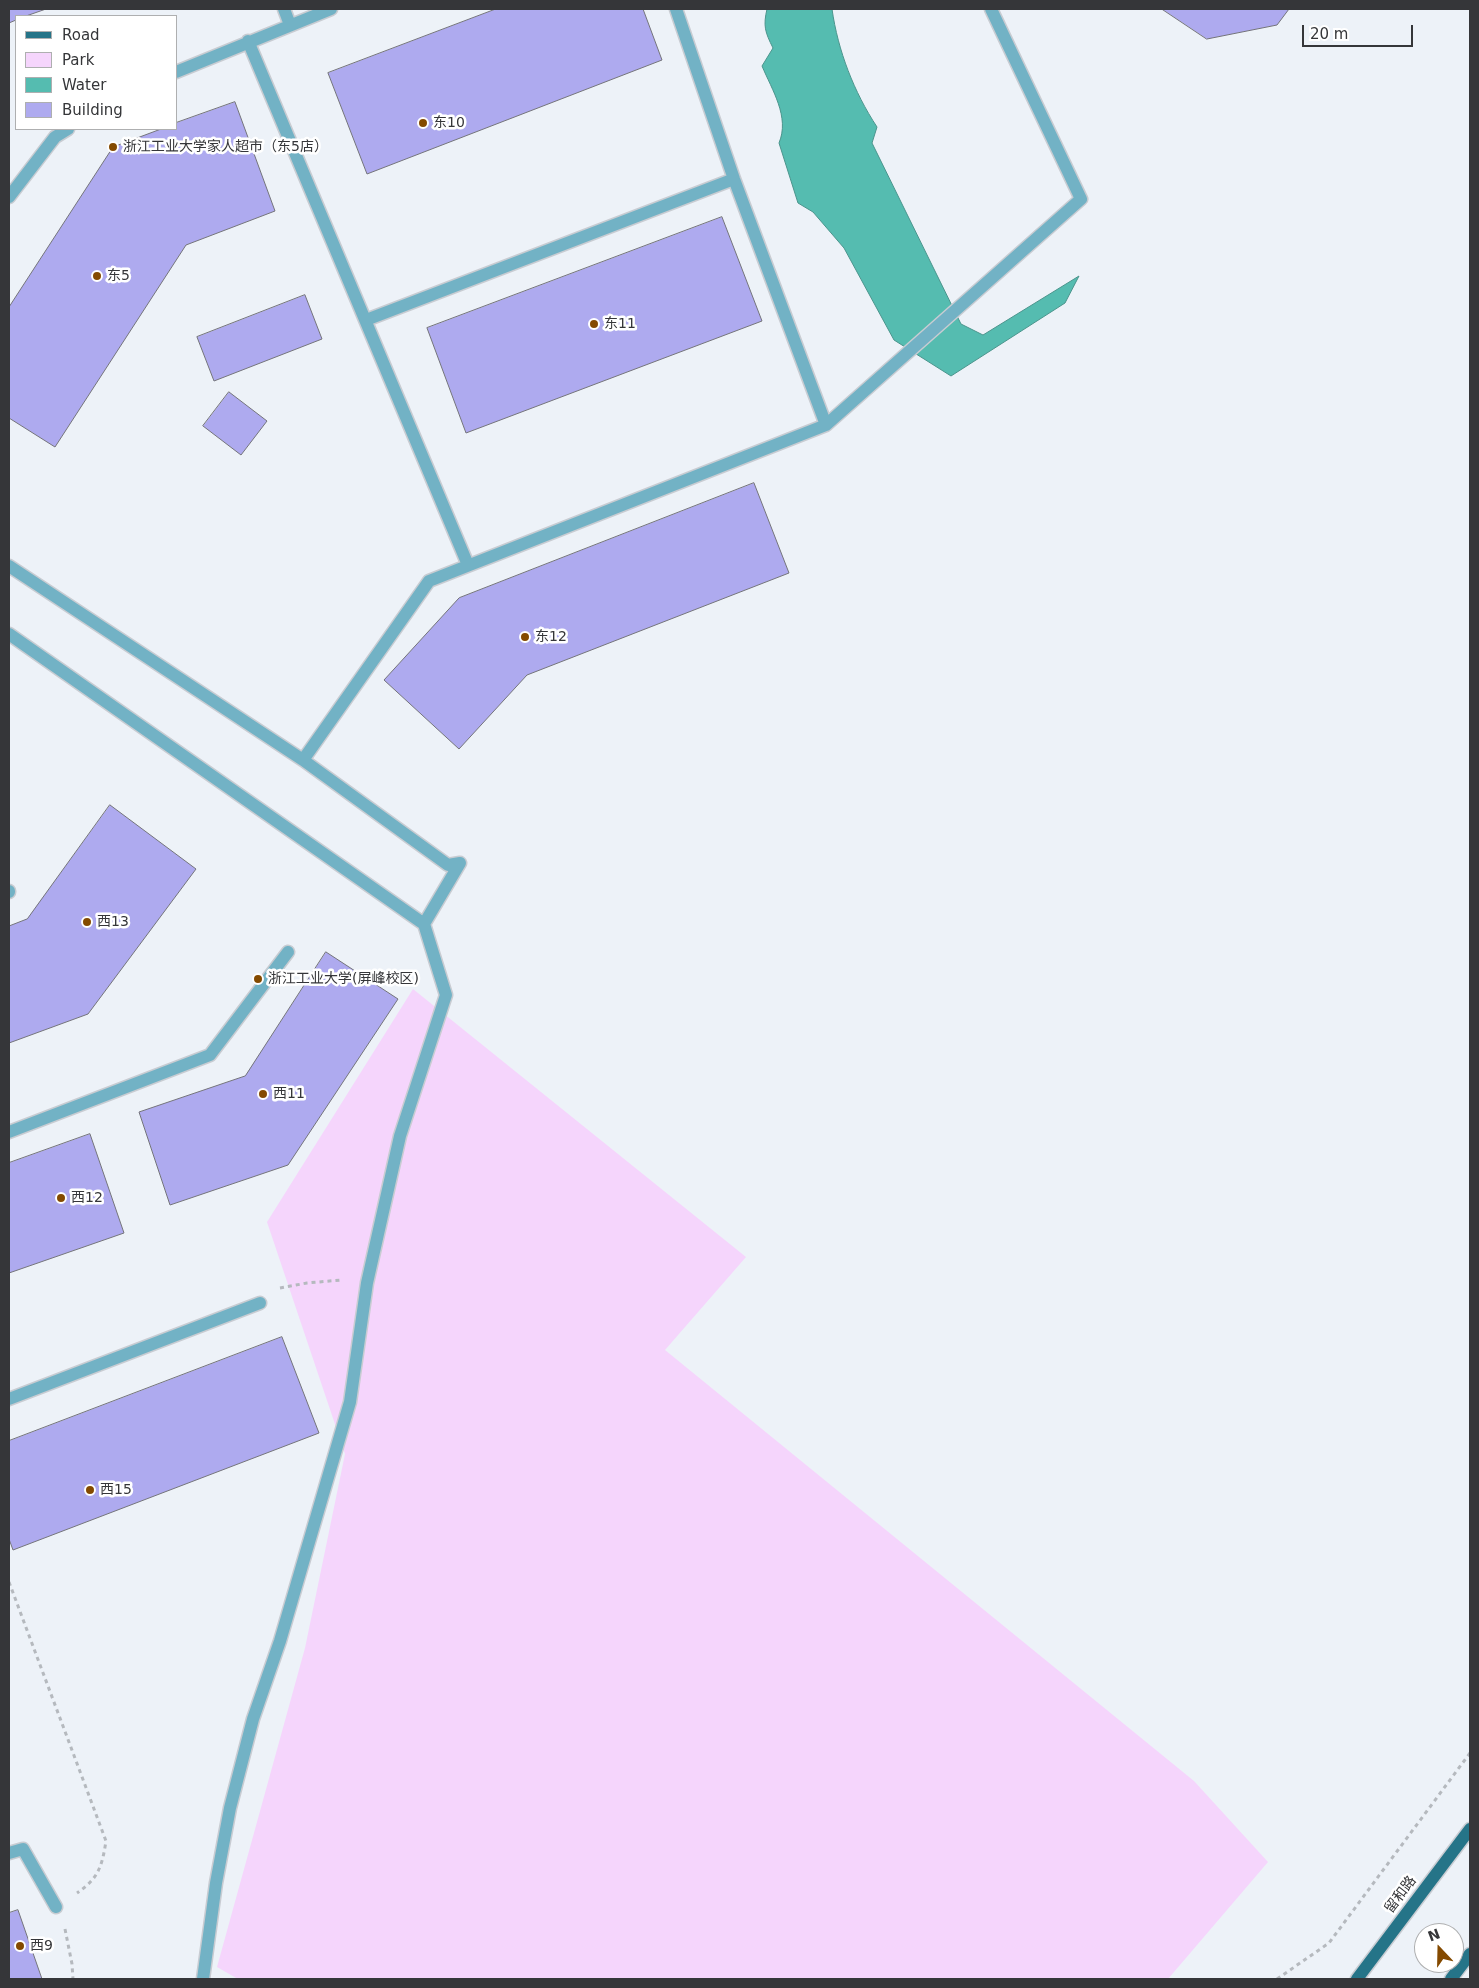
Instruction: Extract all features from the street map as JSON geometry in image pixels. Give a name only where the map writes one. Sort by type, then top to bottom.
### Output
[{"type":"main road","name":"留和路","points":[[1357,1979],[1470,1829]]},
{"type":"main road","points":[[1452,1979],[1470,1954]]},
{"type":"lane","points":[[284,9],[290,25]]},
{"type":"lane","points":[[178,71],[331,9]]},
{"type":"lane","points":[[676,9],[734,179],[826,425]]},
{"type":"lane","points":[[303,760],[428,581],[826,425],[1082,199],[991,9]]},
{"type":"lane","points":[[248,42],[468,565]]},
{"type":"lane","points":[[9,197],[55,137],[66,130]]},
{"type":"lane","points":[[366,320],[734,179]]},
{"type":"lane","points":[[9,566],[303,760],[448,865],[460,863],[424,924]]},
{"type":"lane","points":[[9,634],[424,924],[446,995],[400,1136],[367,1283],[350,1402],[282,1632],[253,1718],[230,1808],[216,1883],[204,1979]]},
{"type":"lane","points":[[9,1132],[210,1055],[288,952]]},
{"type":"lane","points":[[9,1399],[260,1303]]},
{"type":"lane","points":[[9,1853],[22,1849],[56,1907]]},
{"type":"path","points":[[260,1303],[279,1288],[297,1284],[341,1280],[367,1283]]},
{"type":"path","points":[[9,1582],[106,1840],[102,1867],[90,1885],[56,1907],[64,1928],[72,1964],[73,1979]]},
{"type":"path","points":[[1277,1979],[1329,1943],[1470,1753]]},
{"type":"green space","points":[[413,989],[746,1257],[665,1350],[1194,1781],[1268,1862],[1168,1979],[238,1979],[217,1967],[305,1648],[345,1454],[267,1222]]},
{"type":"water","points":[[767,9],[832,9],[838,40],[848,71],[861,100],[877,127],[872,143],[961,324],[983,335],[1079,276],[1065,303],[951,376],[894,340],[844,248],[813,212],[798,203],[779,143],[782,133],[781,114],[775,94],[762,66],[773,48],[766,29]]},
{"type":"building","points":[[9,9],[46,9],[29,15],[15,15],[15,20],[9,23]]},
{"type":"building","name":"东10","points":[[496,9],[643,9],[662,60],[367,174],[328,73]]},
{"type":"building","points":[[1162,9],[1289,9],[1277,25],[1207,39]]},
{"type":"building","name":"东5","points":[[235,102],[275,211],[186,245],[55,447],[9,418],[9,307],[113,147],[158,130],[178,130],[178,122]]},
{"type":"building","name":"东11","points":[[722,217],[762,321],[466,433],[427,328]]},
{"type":"building","points":[[305,295],[322,339],[214,381],[197,337]]},
{"type":"building","points":[[229,392],[267,421],[241,455],[203,426]]},
{"type":"building","name":"东12","points":[[754,483],[789,573],[527,675],[459,749],[384,680],[459,598]]},
{"type":"building","name":"西13","points":[[110,805],[196,869],[88,1014],[9,1043],[9,926],[27,919]]},
{"type":"building","name":"西11","points":[[326,952],[398,999],[288,1165],[170,1205],[139,1112],[245,1076]]},
{"type":"building","name":"西12","points":[[90,1134],[124,1233],[9,1273],[9,1163]]},
{"type":"building","name":"西15","points":[[282,1337],[319,1433],[13,1550],[9,1539],[9,1441]]},
{"type":"building","name":"西9","points":[[18,1910],[42,1979],[9,1979],[9,1913]]},
{"type":"place","name":"东10","points":[[423,123]]},
{"type":"place","name":"浙江工业大学家人超市（东5店）","points":[[113,147]]},
{"type":"place","name":"东5","points":[[97,276]]},
{"type":"place","name":"东11","points":[[594,324]]},
{"type":"place","name":"东12","points":[[525,637]]},
{"type":"place","name":"西13","points":[[87,922]]},
{"type":"place","name":"浙江工业大学(屏峰校区)","points":[[258,979]]},
{"type":"place","name":"西11","points":[[263,1094]]},
{"type":"place","name":"西12","points":[[61,1198]]},
{"type":"place","name":"西15","points":[[90,1490]]},
{"type":"place","name":"西9","points":[[20,1946]]}]
